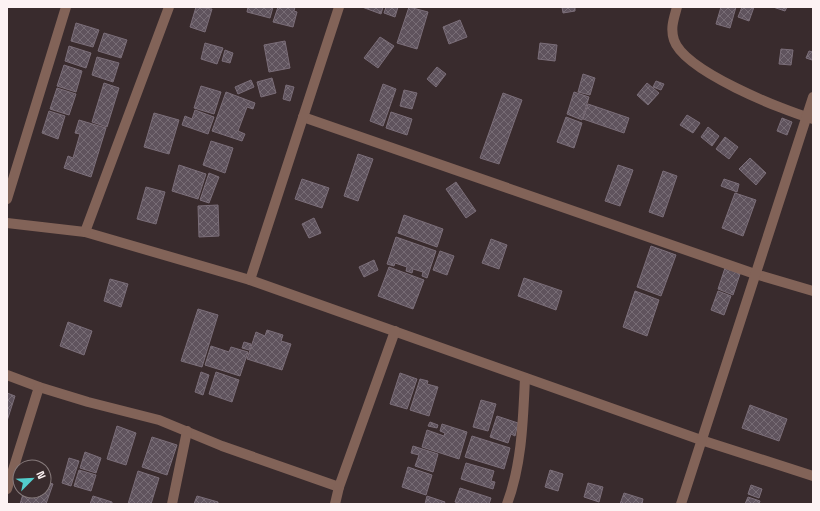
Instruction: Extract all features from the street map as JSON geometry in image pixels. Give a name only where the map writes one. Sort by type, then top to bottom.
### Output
[{"type":"street","points":[[7,199],[66,7]]},
{"type":"street","points":[[84,232],[169,7]]},
{"type":"street","points":[[250,280],[339,7]]},
{"type":"street","points":[[677,7],[672,24],[674,41],[686,56],[713,75],[754,97],[809,118]]},
{"type":"street","points":[[681,504],[755,274],[809,118],[813,97]]},
{"type":"street","points":[[303,117],[755,274],[813,291]]},
{"type":"street","points":[[7,223],[84,232],[250,280],[701,440],[813,476]]},
{"type":"street","points":[[335,504],[339,487],[395,331]]},
{"type":"street","points":[[7,375],[39,387],[159,420],[222,446],[339,487]]},
{"type":"street","points":[[507,504],[518,460],[523,428],[525,378]]},
{"type":"street","points":[[7,489],[39,387]]},
{"type":"street","points":[[172,504],[186,431]]},
{"type":"building","points":[[196,7],[212,9],[205,32],[190,27]]},
{"type":"building","points":[[248,7],[273,7],[270,18],[247,12]]},
{"type":"building","points":[[278,7],[295,7],[294,11],[297,12],[293,27],[273,22]]},
{"type":"building","points":[[362,7],[383,7],[381,14]]},
{"type":"building","points":[[386,7],[398,7],[395,17],[384,13]]},
{"type":"building","points":[[409,7],[428,12],[417,49],[397,43]]},
{"type":"building","points":[[562,7],[575,7],[575,11],[563,13]]},
{"type":"building","points":[[721,7],[736,7],[730,28],[716,24]]},
{"type":"building","points":[[742,7],[754,7],[749,21],[738,17]]},
{"type":"building","points":[[773,7],[787,7],[785,11]]},
{"type":"building","points":[[460,20],[467,37],[449,44],[443,27]]},
{"type":"building","points":[[76,23],[99,30],[93,47],[71,41]]},
{"type":"building","points":[[104,33],[127,40],[121,58],[98,51]]},
{"type":"building","points":[[380,37],[394,46],[378,68],[364,58]]},
{"type":"building","points":[[285,41],[290,68],[269,72],[264,45]]},
{"type":"building","points":[[205,43],[223,48],[217,64],[201,59]]},
{"type":"building","points":[[540,43],[557,45],[555,61],[538,59]]},
{"type":"building","points":[[69,46],[91,53],[86,68],[65,61]]},
{"type":"building","points":[[781,49],[793,50],[791,65],[779,64]]},
{"type":"building","points":[[225,50],[233,53],[230,63],[222,61]]},
{"type":"building","points":[[809,51],[813,52],[812,60],[806,58]]},
{"type":"building","points":[[97,57],[119,63],[113,82],[92,75]]},
{"type":"building","points":[[64,65],[82,71],[76,92],[57,86]]},
{"type":"building","points":[[437,67],[446,74],[436,87],[427,79]]},
{"type":"building","points":[[583,74],[595,78],[590,95],[578,92]]},
{"type":"building","points":[[272,78],[276,93],[261,97],[257,82]]},
{"type":"building","points":[[251,80],[254,87],[238,94],[235,87]]},
{"type":"building","points":[[656,81],[664,84],[661,90],[653,87]]},
{"type":"building","points":[[104,83],[119,88],[107,127],[92,122]]},
{"type":"building","points":[[647,83],[659,93],[648,105],[637,95]]},
{"type":"building","points":[[383,84],[396,89],[383,126],[370,121]]},
{"type":"building","points":[[286,85],[294,87],[290,101],[283,99]]},
{"type":"building","points":[[201,86],[221,92],[214,114],[194,108]]},
{"type":"building","points":[[57,88],[76,94],[69,115],[50,109]]},
{"type":"building","points":[[404,90],[417,93],[412,109],[400,106]]},
{"type":"building","points":[[226,92],[255,103],[253,109],[247,107],[238,131],[245,134],[242,141],[212,131]]},
{"type":"building","points":[[574,92],[589,97],[582,120],[567,114]]},
{"type":"building","points":[[503,93],[522,100],[499,164],[480,158]]},
{"type":"building","points":[[588,104],[629,118],[624,133],[583,119]]},
{"type":"building","points":[[195,110],[214,117],[208,134],[182,125],[185,116],[192,119]]},
{"type":"building","points":[[49,111],[65,116],[58,139],[42,133]]},
{"type":"building","points":[[391,112],[412,119],[407,135],[386,128]]},
{"type":"building","points":[[154,113],[179,120],[169,154],[144,147]]},
{"type":"building","points":[[687,115],[700,123],[693,133],[680,125]]},
{"type":"building","points":[[566,117],[582,123],[574,148],[557,142]]},
{"type":"building","points":[[782,118],[792,122],[787,135],[777,131]]},
{"type":"building","points":[[79,120],[106,128],[91,177],[64,168],[68,156],[73,158],[80,134],[75,133]]},
{"type":"building","points":[[708,127],[719,136],[712,146],[701,137]]},
{"type":"building","points":[[725,137],[738,147],[729,159],[716,149]]},
{"type":"building","points":[[211,141],[233,148],[225,173],[203,165]]},
{"type":"building","points":[[358,154],[373,159],[358,201],[344,196]]},
{"type":"building","points":[[750,158],[766,173],[756,185],[739,169]]},
{"type":"building","points":[[179,165],[206,174],[198,199],[172,191]]},
{"type":"building","points":[[618,165],[633,170],[620,206],[605,201]]},
{"type":"building","points":[[663,171],[677,176],[663,217],[649,212]]},
{"type":"building","points":[[209,173],[219,177],[209,203],[200,200]]},
{"type":"building","points":[[302,179],[329,188],[322,208],[295,199]]},
{"type":"building","points":[[724,179],[739,184],[737,192],[721,186]]},
{"type":"building","points":[[456,182],[476,211],[466,218],[446,189]]},
{"type":"building","points":[[146,187],[165,192],[156,224],[137,219]]},
{"type":"building","points":[[735,193],[756,200],[743,236],[722,228]]},
{"type":"building","points":[[218,205],[219,236],[199,237],[198,206]]},
{"type":"building","points":[[404,215],[443,229],[437,247],[398,233]]},
{"type":"building","points":[[314,218],[321,233],[309,238],[302,224]]},
{"type":"building","points":[[396,237],[436,251],[427,278],[422,276],[423,272],[413,269],[412,273],[406,271],[407,267],[395,263],[394,266],[387,264]]},
{"type":"building","points":[[491,239],[507,245],[499,269],[482,263]]},
{"type":"building","points":[[651,246],[676,255],[661,296],[637,287]]},
{"type":"building","points":[[440,251],[454,256],[447,275],[433,270]]},
{"type":"building","points":[[374,260],[378,270],[364,277],[359,267]]},
{"type":"building","points":[[389,267],[424,280],[413,309],[378,296]]},
{"type":"building","points":[[725,268],[740,274],[733,295],[718,289]]},
{"type":"building","points":[[524,278],[562,291],[556,310],[518,296]]},
{"type":"building","points":[[110,279],[128,284],[121,307],[104,301]]},
{"type":"building","points":[[635,291],[659,300],[647,336],[623,327]]},
{"type":"building","points":[[718,291],[731,296],[724,315],[711,310]]},
{"type":"building","points":[[198,309],[218,315],[202,367],[181,361]]},
{"type":"building","points":[[68,322],[92,331],[84,355],[60,346]]},
{"type":"building","points":[[267,330],[283,335],[281,341],[291,344],[282,370],[247,359],[256,332],[265,336]]},
{"type":"building","points":[[244,342],[251,344],[249,350],[242,348]]},
{"type":"building","points":[[211,346],[229,352],[231,347],[248,352],[240,376],[205,365]]},
{"type":"building","points":[[201,372],[209,375],[203,395],[195,392]]},
{"type":"building","points":[[216,372],[239,380],[232,402],[209,394]]},
{"type":"building","points":[[400,373],[417,379],[407,409],[390,404]]},
{"type":"building","points":[[420,379],[428,381],[427,384],[438,387],[429,416],[410,410]]},
{"type":"building","points":[[7,393],[15,396],[7,421]]},
{"type":"building","points":[[481,400],[496,404],[488,431],[473,427]]},
{"type":"building","points":[[750,405],[787,419],[779,441],[742,428]]},
{"type":"building","points":[[497,416],[518,423],[515,436],[511,434],[508,443],[490,437]]},
{"type":"building","points":[[430,422],[438,425],[437,428],[428,426]]},
{"type":"building","points":[[442,424],[467,432],[459,459],[422,447],[427,430],[444,436],[445,433],[440,431]]},
{"type":"building","points":[[117,426],[136,433],[126,465],[107,459]]},
{"type":"building","points":[[472,436],[510,448],[504,469],[465,457]]},
{"type":"building","points":[[152,437],[177,445],[167,475],[142,467]]},
{"type":"building","points":[[413,446],[438,454],[433,472],[415,466],[419,455],[411,453]]},
{"type":"building","points":[[85,452],[101,458],[96,473],[80,468]]},
{"type":"building","points":[[69,458],[79,461],[71,486],[62,483]]},
{"type":"building","points":[[466,463],[494,471],[491,481],[495,482],[493,489],[461,479]]},
{"type":"building","points":[[408,467],[432,475],[426,495],[402,487]]},
{"type":"building","points":[[79,470],[96,475],[91,491],[74,486]]},
{"type":"building","points":[[550,470],[563,474],[558,491],[545,487]]},
{"type":"building","points":[[138,471],[159,478],[151,504],[128,504]]},
{"type":"building","points":[[588,483],[603,487],[599,502],[584,497]]},
{"type":"building","points":[[751,485],[762,489],[759,498],[748,494]]},
{"type":"building","points":[[460,488],[491,498],[489,504],[461,504],[455,502]]},
{"type":"building","points":[[624,493],[643,499],[642,504],[620,504]]},
{"type":"building","points":[[93,496],[112,502],[112,504],[90,504]]},
{"type":"building","points":[[197,496],[218,502],[218,504],[194,504]]},
{"type":"building","points":[[427,496],[445,502],[444,504],[425,504]]},
{"type":"building","points":[[748,497],[760,501],[759,504],[745,504]]},
{"type":"building","points":[[22,499],[48,499],[46,504],[20,504]]}]
